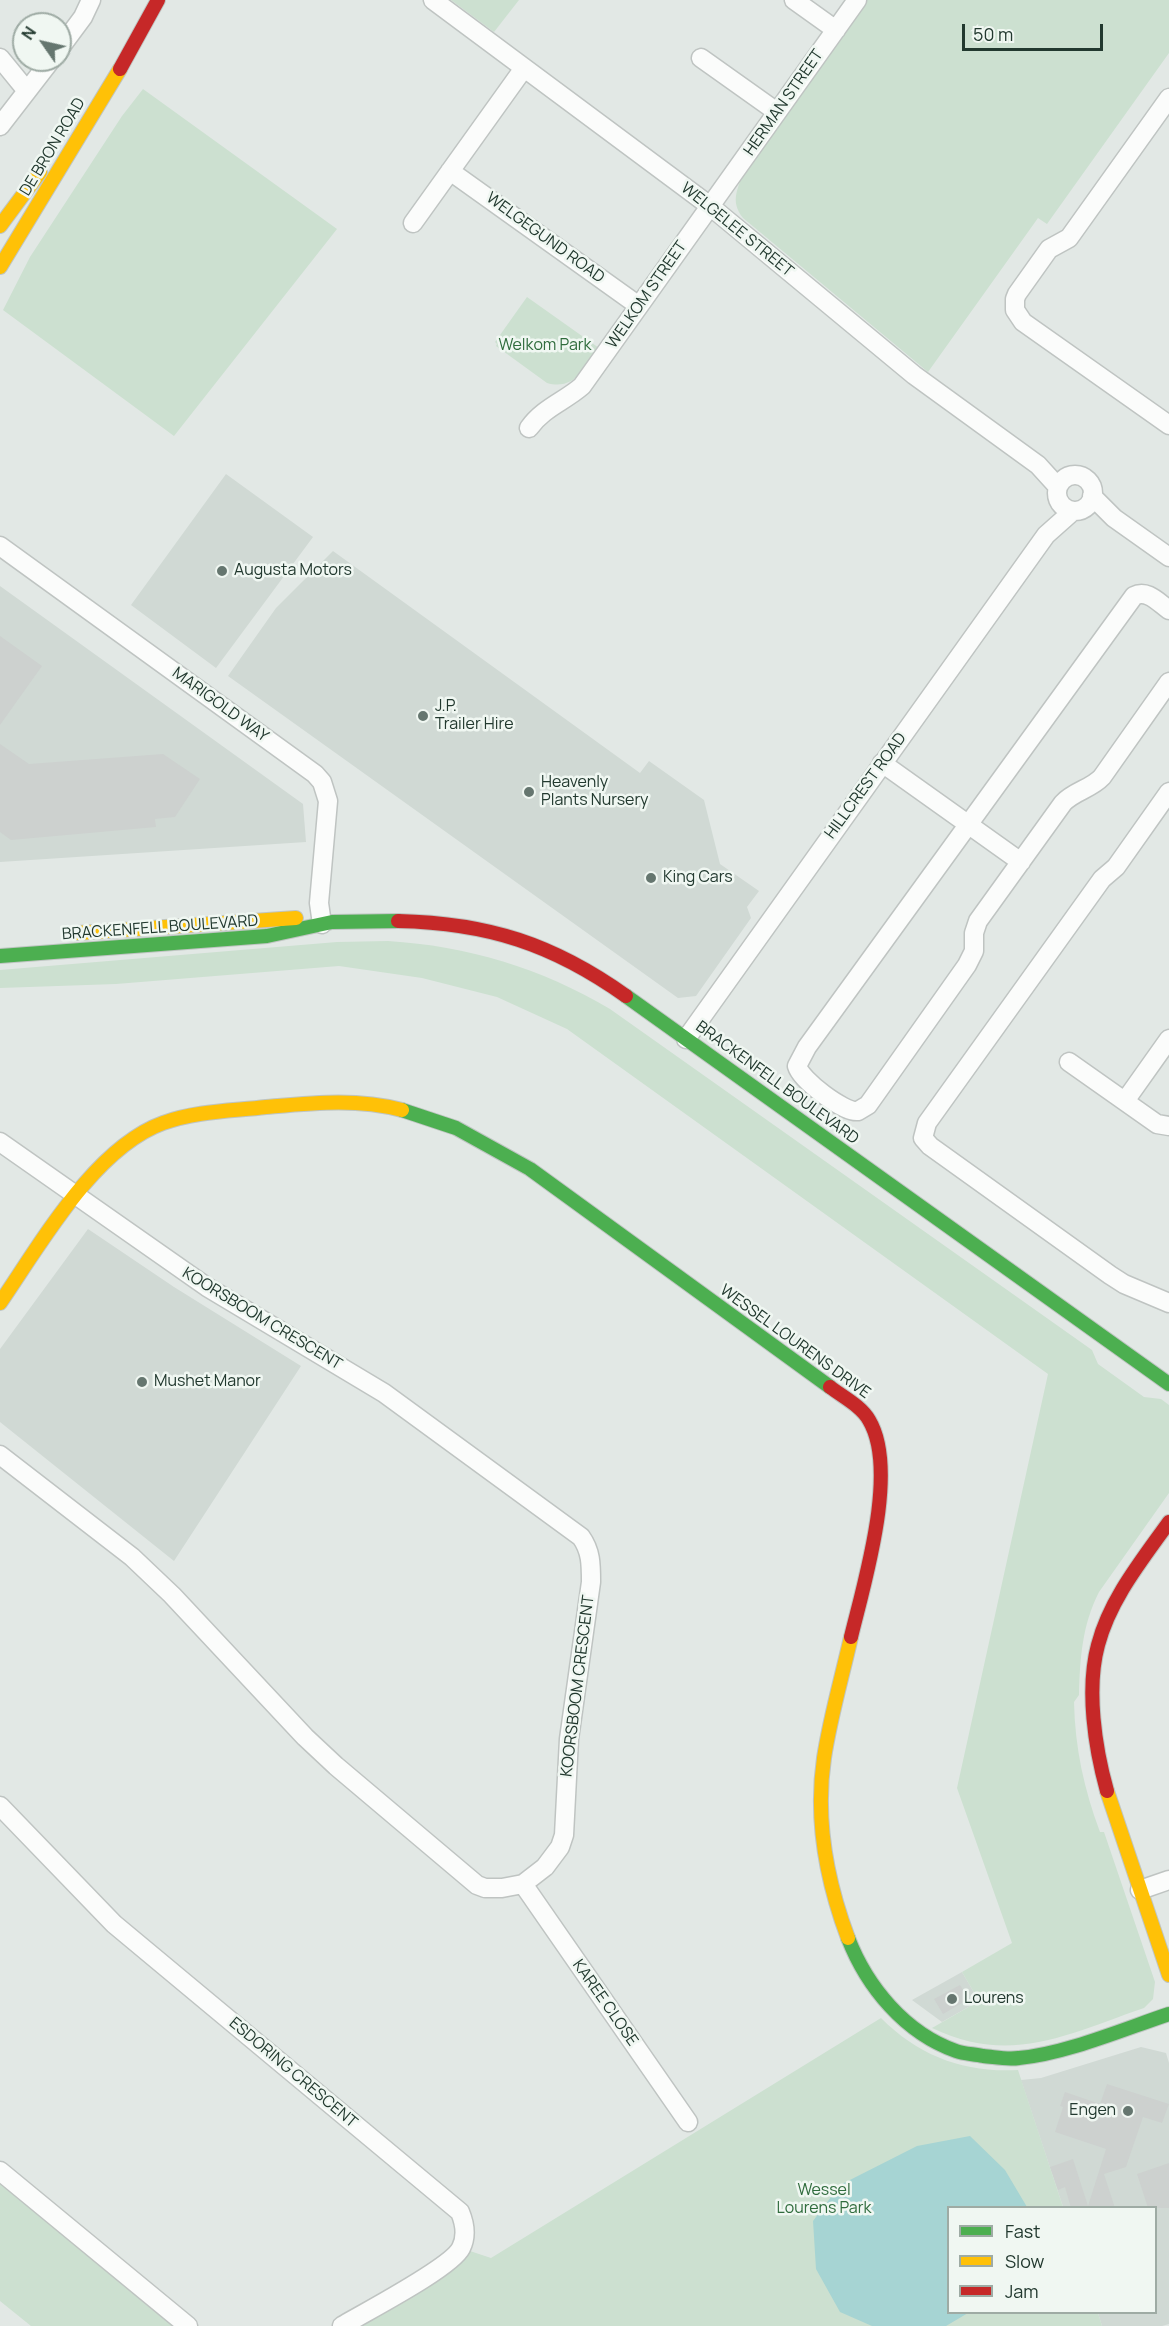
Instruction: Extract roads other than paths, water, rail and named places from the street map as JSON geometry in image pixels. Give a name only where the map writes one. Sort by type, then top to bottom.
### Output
[{"type":"street","points":[[72,32],[83,17],[91,0]]},
{"type":"street","name":"DE BRON ROAD","points":[[0,267],[135,44],[158,0]]},
{"type":"street","name":"WELGELEE STREET","points":[[433,0],[710,206],[914,375],[1038,465],[1058,492]]},
{"type":"street","points":[[794,0],[836,30]]},
{"type":"street","name":"HERMAN STREET","points":[[710,206],[857,0]]},
{"type":"street","name":"DE BRON ROAD","points":[[0,226],[135,44]]},
{"type":"street","points":[[0,58],[27,91]]},
{"type":"street","points":[[701,58],[777,112]]},
{"type":"street","points":[[413,223],[524,68]]},
{"type":"street","points":[[0,126],[42,72]]},
{"type":"street","points":[[1169,98],[1069,238],[1049,249],[1017,294],[1014,305],[1017,315],[1023,322],[1169,425]]},
{"type":"street","name":"WELGEGUND ROAD","points":[[450,171],[639,306]]},
{"type":"street","name":"WELKOM STREET","points":[[529,428],[544,410],[572,395],[582,386],[710,206]]},
{"type":"street","name":"WELGELEE STREET","points":[[1038,465],[1074,475]]},
{"type":"street","points":[[1083,505],[1088,481],[1079,475],[1064,478],[1058,492],[1063,507],[1083,505],[1114,518],[1169,557]]},
{"type":"street","name":"HILLCREST ROAD","points":[[1046,535],[1058,492]]},
{"type":"street","name":"HILLCREST ROAD","points":[[686,1039],[1046,535],[1083,505]]},
{"type":"street","name":"MARIGOLD WAY","points":[[0,546],[315,774],[322,782],[328,801],[319,903],[322,924]]},
{"type":"street","points":[[1169,610],[1148,594],[1140,592],[1134,596],[798,1061],[797,1066],[803,1078],[853,1112],[868,1105],[967,965],[974,951],[975,926],[1063,803],[1069,797],[1092,786],[1102,777],[1169,681]]},
{"type":"street","points":[[882,763],[1021,862]]},
{"type":"street","points":[[1169,792],[1116,867],[1102,879],[927,1123],[923,1138],[930,1146],[1110,1275],[1169,1303]]},
{"type":"street","name":"BRACKENFELL BOULEVARD","points":[[59,935],[292,917],[322,924]]},
{"type":"street","name":"BRACKENFELL BOULEVARD","points":[[0,956],[267,936],[291,933],[322,924],[409,920],[439,922],[485,930],[529,943],[564,956],[607,982],[1169,1384]]},
{"type":"street","points":[[1125,1101],[1169,1039]]},
{"type":"street","points":[[1069,1062],[1161,1126],[1169,1126]]},
{"type":"street","name":"WESSEL LOURENS DRIVE","points":[[0,1303],[76,1196],[117,1151],[153,1126],[173,1118],[195,1114],[343,1102],[375,1104],[417,1113],[455,1127],[488,1143],[530,1169],[845,1398],[867,1416],[875,1433],[880,1472],[877,1522],[824,1759],[821,1786],[823,1841],[834,1894],[850,1948],[860,1968],[886,2005],[923,2036],[941,2046],[986,2058],[1005,2059],[1046,2054],[1169,2014]]},
{"type":"street","name":"KOORSBOOM CRESCENT","points":[[0,1142],[215,1292],[361,1378],[407,1409],[572,1528],[587,1546],[591,1557],[591,1582],[569,1739],[564,1835],[554,1858],[523,1884]]},
{"type":"street","points":[[0,1455],[132,1557],[172,1595],[304,1737],[468,1878],[485,1888],[523,1884]]},
{"type":"street","points":[[1169,1522],[1139,1564],[1110,1612],[1098,1646],[1093,1687],[1093,1727],[1098,1763],[1107,1796],[1169,1975]]},
{"type":"street","name":"ESDORING CRESCENT","points":[[0,1806],[121,1930],[460,2212],[465,2231],[464,2240],[456,2256],[342,2326]]},
{"type":"street","points":[[1140,1890],[1169,1880]]},
{"type":"street","name":"KAREE CLOSE","points":[[523,1884],[688,2122]]},
{"type":"street","points":[[0,2171],[189,2326]]},
{"type":"water","points":[[970,2136],[1005,2170],[1026,2206],[947,2206],[947,2314],[966,2314],[946,2326],[872,2326],[840,2312],[816,2269],[813,2221],[840,2185],[917,2146]]},
{"type":"place","name":"Augusta Motors","points":[[222,571]]},
{"type":"place","name":"J.P. Trailer Hire","points":[[423,716]]},
{"type":"place","name":"Heavenly Plants Nursery","points":[[529,792]]},
{"type":"place","name":"King Cars","points":[[651,878]]},
{"type":"place","name":"Mushet Manor","points":[[142,1382]]},
{"type":"place","name":"Lourens","points":[[952,1999]]},
{"type":"place","name":"Engen","points":[[1128,2111]]},
{"type":"park label","name":"Welkom Park","points":[[545,346]]},
{"type":"park label","name":"Wessel Lourens Park","points":[[824,2200]]}]
